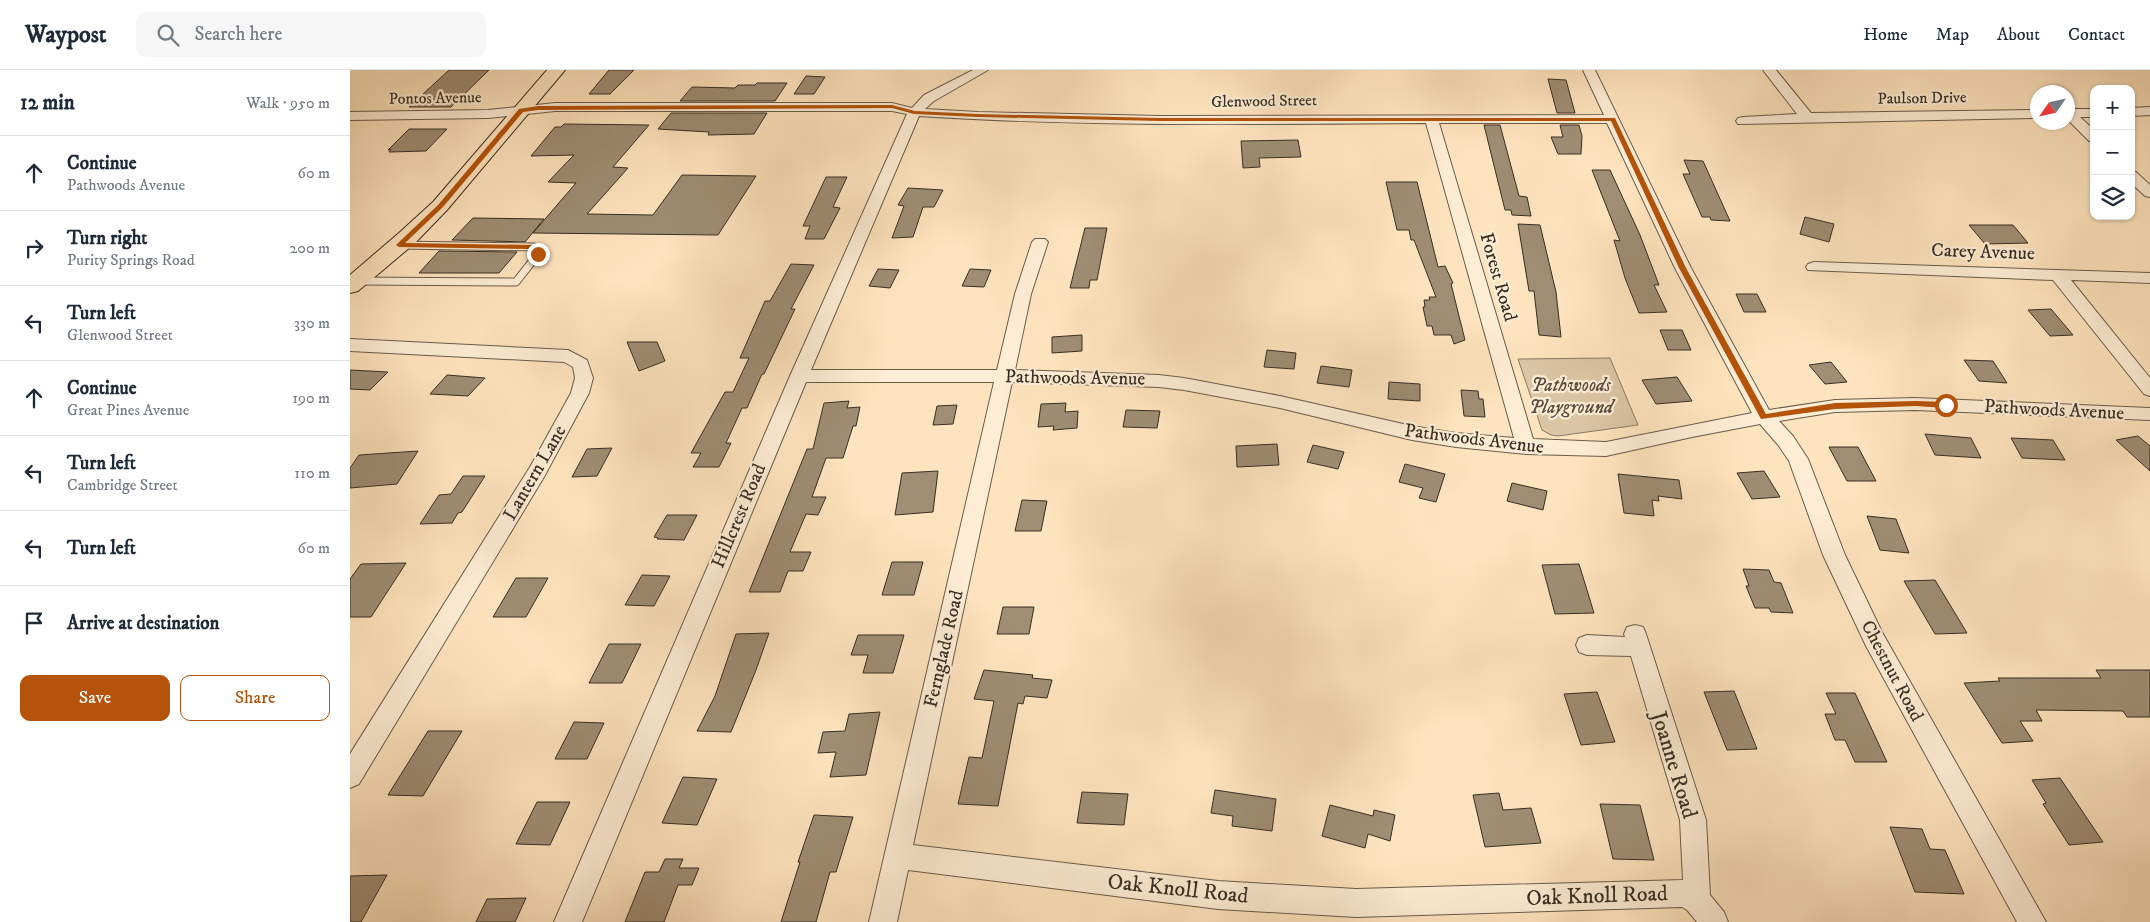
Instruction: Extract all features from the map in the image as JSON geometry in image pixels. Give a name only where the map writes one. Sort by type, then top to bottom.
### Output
[{"type":"main road","points":[[353,284],[399,245],[440,206],[556,70]]},
{"type":"street","points":[[914,112],[929,98],[982,70]]},
{"type":"street","name":"Chestnut Road","points":[[1589,70],[1683,268],[1764,417],[1786,440],[1798,459],[1834,555],[1874,639],[2032,922]]},
{"type":"street","points":[[1769,70],[1807,117]]},
{"type":"street","name":"Pontos Avenue","points":[[350,116],[488,114],[555,107],[892,107],[914,112]]},
{"type":"street","points":[[2135,112],[2150,111]]},
{"type":"street","name":"Glenwood Street","points":[[914,112],[1160,120],[1613,119]]},
{"type":"street","name":"Hillcrest Road","points":[[568,922],[799,376],[914,112]]},
{"type":"street","points":[[2075,113],[2090,113]]},
{"type":"street","name":"Paulson Drive","points":[[1743,121],[1807,117],[2030,114]]},
{"type":"street","name":"Forest Road","points":[[1431,118],[1526,447]]},
{"type":"street","points":[[2075,120],[2090,134]]},
{"type":"street","points":[[2135,179],[2150,194]]},
{"type":"street","name":"Fernglade Road","points":[[883,922],[1026,282],[1040,242]]},
{"type":"street","name":"Carey Avenue","points":[[1814,267],[2150,278]]},
{"type":"street","points":[[2058,275],[2150,390]]},
{"type":"street","name":"Lantern Lane","points":[[350,345],[568,356],[581,364],[584,378],[576,402],[537,472],[350,776]]},
{"type":"street","name":"Pathwoods Avenue","points":[[799,376],[1005,376],[1134,379],[1184,384],[1280,402],[1412,433],[1456,440],[1526,447],[1606,448],[1764,417],[1835,406],[1916,404],[2150,414]]},
{"type":"street","name":"Joanne Road","points":[[1586,645],[1636,641],[1693,820],[1697,900]]},
{"type":"street","name":"Oak Knoll Road","points":[[898,856],[1218,895],[1356,904],[1665,894],[1685,894],[1697,900]]},
{"type":"street","points":[[1697,900],[1714,922]]},
{"type":"lane","points":[[353,284],[516,282],[538,254],[534,247],[399,245]]},
{"type":"green space","name":"Pathwoods Playground","points":[[1610,358],[1638,425],[1558,436],[1551,435],[1542,430],[1518,359]]},
{"type":"building","points":[[449,70],[489,70],[451,107],[409,107]]},
{"type":"building","points":[[609,70],[634,70],[610,94],[589,94]]},
{"type":"building","points":[[806,76],[825,77],[814,94],[794,94]]},
{"type":"building","points":[[1548,79],[1566,80],[1575,113],[1557,113]]},
{"type":"building","points":[[757,83],[787,83],[775,101],[680,101],[692,87],[735,88],[738,85],[755,85]]},
{"type":"building","points":[[671,113],[767,113],[754,134],[708,135],[709,132],[658,129]]},
{"type":"building","points":[[564,124],[649,125],[613,167],[628,168],[587,214],[653,215],[682,175],[756,176],[718,235],[533,233],[576,183],[548,182],[574,155],[531,156],[555,127],[561,127]]},
{"type":"building","points":[[1484,125],[1500,125],[1519,196],[1527,197],[1531,216],[1512,215],[1511,210],[1505,210]]},
{"type":"building","points":[[1560,125],[1579,125],[1582,136],[1581,154],[1558,154],[1551,137],[1563,137]]},
{"type":"building","points":[[409,129],[447,129],[426,151],[389,152],[391,149],[388,150]]},
{"type":"building","points":[[1298,140],[1301,157],[1259,158],[1260,167],[1243,168],[1241,141]]},
{"type":"building","points":[[1684,160],[1703,161],[1730,221],[1711,220],[1710,217],[1702,217],[1683,174],[1690,174]]},
{"type":"building","points":[[1592,170],[1610,170],[1640,235],[1659,285],[1654,285],[1667,312],[1639,313],[1625,278],[1614,240],[1620,241]]},
{"type":"building","points":[[826,177],[847,177],[833,207],[840,208],[824,239],[805,239],[810,226],[803,226]]},
{"type":"building","points":[[1386,182],[1417,182],[1438,267],[1445,266],[1453,283],[1451,284],[1465,340],[1454,344],[1451,335],[1434,335],[1432,326],[1427,326],[1423,307],[1425,307],[1424,300],[1430,300],[1429,297],[1436,297],[1414,240],[1411,240],[1409,230],[1397,230]]},
{"type":"building","points":[[908,188],[943,190],[934,207],[923,207],[913,237],[892,238],[904,206],[898,205]]},
{"type":"building","points":[[1805,217],[1834,224],[1829,242],[1800,234]]},
{"type":"building","points":[[473,218],[544,219],[525,242],[452,240]]},
{"type":"building","points":[[1518,224],[1540,225],[1556,292],[1561,337],[1539,335],[1534,291],[1529,291]]},
{"type":"building","points":[[1969,225],[2013,225],[2028,243],[1985,244]]},
{"type":"building","points":[[1085,228],[1107,228],[1097,280],[1090,280],[1089,288],[1070,288]]},
{"type":"building","points":[[439,251],[517,252],[499,273],[419,273]]},
{"type":"building","points":[[791,264],[814,265],[791,309],[795,309],[764,374],[762,374],[747,408],[742,408],[726,443],[731,443],[719,467],[693,467],[701,453],[691,453],[725,392],[733,392],[749,358],[740,358],[765,301],[770,301]]},
{"type":"building","points":[[878,269],[899,270],[890,288],[869,286]]},
{"type":"building","points":[[970,269],[991,270],[984,287],[962,286]]},
{"type":"building","points":[[1736,294],[1757,294],[1766,312],[1744,312]]},
{"type":"building","points":[[2051,309],[2073,335],[2050,336],[2028,310]]},
{"type":"building","points":[[1660,330],[1682,330],[1691,350],[1668,350]]},
{"type":"building","points":[[1082,335],[1082,351],[1052,353],[1052,337]]},
{"type":"building","points":[[627,342],[657,342],[665,361],[639,371]]},
{"type":"building","points":[[1267,350],[1296,353],[1294,369],[1264,367]]},
{"type":"building","points":[[1964,360],[1993,361],[2007,383],[1979,381]]},
{"type":"building","points":[[1831,362],[1847,382],[1825,384],[1809,365]]},
{"type":"building","points":[[1321,366],[1352,370],[1349,387],[1317,383]]},
{"type":"building","points":[[350,370],[388,372],[370,390],[350,389]]},
{"type":"building","points":[[447,375],[485,378],[468,396],[430,394]]},
{"type":"building","points":[[1677,377],[1692,401],[1656,404],[1642,380]]},
{"type":"building","points":[[1389,382],[1420,384],[1420,401],[1388,399]]},
{"type":"building","points":[[1461,390],[1478,391],[1479,399],[1483,399],[1485,417],[1464,416]]},
{"type":"building","points":[[849,401],[847,408],[860,407],[856,426],[853,426],[843,458],[826,458],[812,497],[826,497],[818,515],[806,514],[790,552],[811,552],[803,571],[788,571],[780,592],[749,592],[807,449],[813,449],[824,403]]},
{"type":"building","points":[[1066,403],[1065,412],[1078,411],[1077,428],[1053,430],[1054,426],[1038,427],[1041,404]]},
{"type":"building","points":[[957,405],[953,424],[933,425],[937,406]]},
{"type":"building","points":[[1126,410],[1160,411],[1157,428],[1123,427]]},
{"type":"building","points":[[1925,434],[1971,438],[1981,458],[1935,455]]},
{"type":"building","points":[[2138,436],[2150,446],[2150,471],[2116,440]]},
{"type":"building","points":[[2011,438],[2053,440],[2065,460],[2022,458]]},
{"type":"building","points":[[1277,444],[1279,465],[1237,467],[1236,446]]},
{"type":"building","points":[[1313,445],[1344,452],[1338,469],[1307,462]]},
{"type":"building","points":[[1829,447],[1858,447],[1876,481],[1847,481]]},
{"type":"building","points":[[612,448],[597,476],[572,477],[587,449]]},
{"type":"building","points":[[418,451],[397,484],[350,488],[350,468],[359,455]]},
{"type":"building","points":[[1405,464],[1445,474],[1436,502],[1419,498],[1423,488],[1399,482]]},
{"type":"building","points":[[938,471],[933,512],[895,515],[902,473]]},
{"type":"building","points":[[1764,471],[1780,497],[1752,499],[1737,473]]},
{"type":"building","points":[[1618,474],[1679,480],[1682,499],[1658,496],[1659,501],[1652,500],[1654,516],[1624,513]]},
{"type":"building","points":[[463,476],[485,476],[462,512],[458,513],[452,523],[420,524],[439,495],[451,494]]},
{"type":"building","points":[[1512,483],[1547,491],[1543,510],[1507,501]]},
{"type":"building","points":[[1022,500],[1047,501],[1041,531],[1015,531]]},
{"type":"building","points":[[667,515],[697,515],[684,540],[657,539],[654,537]]},
{"type":"building","points":[[1867,516],[1896,519],[1909,553],[1880,550]]},
{"type":"building","points":[[892,562],[923,562],[914,595],[882,595]]},
{"type":"building","points":[[406,563],[371,617],[350,617],[350,579],[361,564]]},
{"type":"building","points":[[1579,564],[1594,613],[1555,614],[1542,565]]},
{"type":"building","points":[[1743,569],[1769,570],[1774,582],[1781,583],[1793,613],[1771,612],[1769,608],[1755,608],[1746,586],[1749,586]]},
{"type":"building","points":[[642,575],[670,576],[654,606],[625,605]]},
{"type":"building","points":[[516,578],[548,578],[526,617],[493,617]]},
{"type":"building","points":[[1935,580],[1967,633],[1935,634],[1904,581]]},
{"type":"building","points":[[1003,607],[1034,607],[1029,634],[997,634]]},
{"type":"building","points":[[769,633],[731,732],[697,731],[715,696],[736,634]]},
{"type":"building","points":[[858,635],[904,635],[893,673],[863,673],[868,655],[851,655]]},
{"type":"building","points":[[609,644],[641,644],[622,683],[589,683]]},
{"type":"building","points":[[984,670],[1033,675],[1032,678],[1052,680],[1047,698],[1025,696],[1023,704],[1018,703],[998,806],[958,804],[969,757],[982,758],[994,701],[974,699]]},
{"type":"building","points":[[2096,670],[2150,670],[2150,717],[2127,717],[2123,711],[2036,710],[2042,721],[2020,721],[2033,741],[2002,743],[1964,683],[2000,681],[1998,678],[2101,678]]},
{"type":"building","points":[[1734,691],[1757,749],[1727,750],[1704,692]]},
{"type":"building","points":[[1597,692],[1615,742],[1581,745],[1564,694]]},
{"type":"building","points":[[1826,693],[1855,693],[1887,762],[1855,762],[1845,740],[1835,740],[1825,714],[1836,714]]},
{"type":"building","points":[[880,712],[866,775],[830,777],[836,752],[818,753],[823,732],[845,731],[849,714]]},
{"type":"building","points":[[574,722],[604,723],[587,759],[555,759]]},
{"type":"building","points":[[428,731],[462,731],[423,796],[388,795]]},
{"type":"building","points":[[683,777],[717,779],[697,825],[662,823]]},
{"type":"building","points":[[2060,778],[2103,842],[2069,845],[2043,804],[2046,803],[2032,780]]},
{"type":"building","points":[[1215,790],[1276,799],[1272,831],[1232,826],[1233,816],[1211,813]]},
{"type":"building","points":[[1082,792],[1128,794],[1124,825],[1077,823]]},
{"type":"building","points":[[1499,793],[1503,810],[1531,808],[1541,843],[1485,847],[1473,795]]},
{"type":"building","points":[[537,802],[570,802],[550,845],[516,844]]},
{"type":"building","points":[[1600,804],[1640,805],[1654,860],[1613,859]]},
{"type":"building","points":[[1330,805],[1373,816],[1374,810],[1395,815],[1390,841],[1368,834],[1365,848],[1322,836]]},
{"type":"building","points":[[814,815],[853,817],[836,872],[830,872],[816,922],[781,922],[800,862],[798,862]]},
{"type":"building","points":[[1890,827],[1922,829],[1930,849],[1945,850],[1964,894],[1915,892]]},
{"type":"building","points":[[665,859],[683,859],[679,868],[699,868],[692,885],[678,885],[664,922],[625,922],[645,872],[659,872]]},
{"type":"building","points":[[387,875],[361,922],[350,922],[350,876]]},
{"type":"building","points":[[526,898],[515,922],[476,922],[487,899]]},
{"type":"route","points":[[538,254],[534,247],[399,245],[440,206],[521,110],[555,107],[892,107],[914,112],[978,116],[1160,120],[1340,118],[1613,119],[1683,268],[1764,417],[1835,406],[1946,405]]}]
